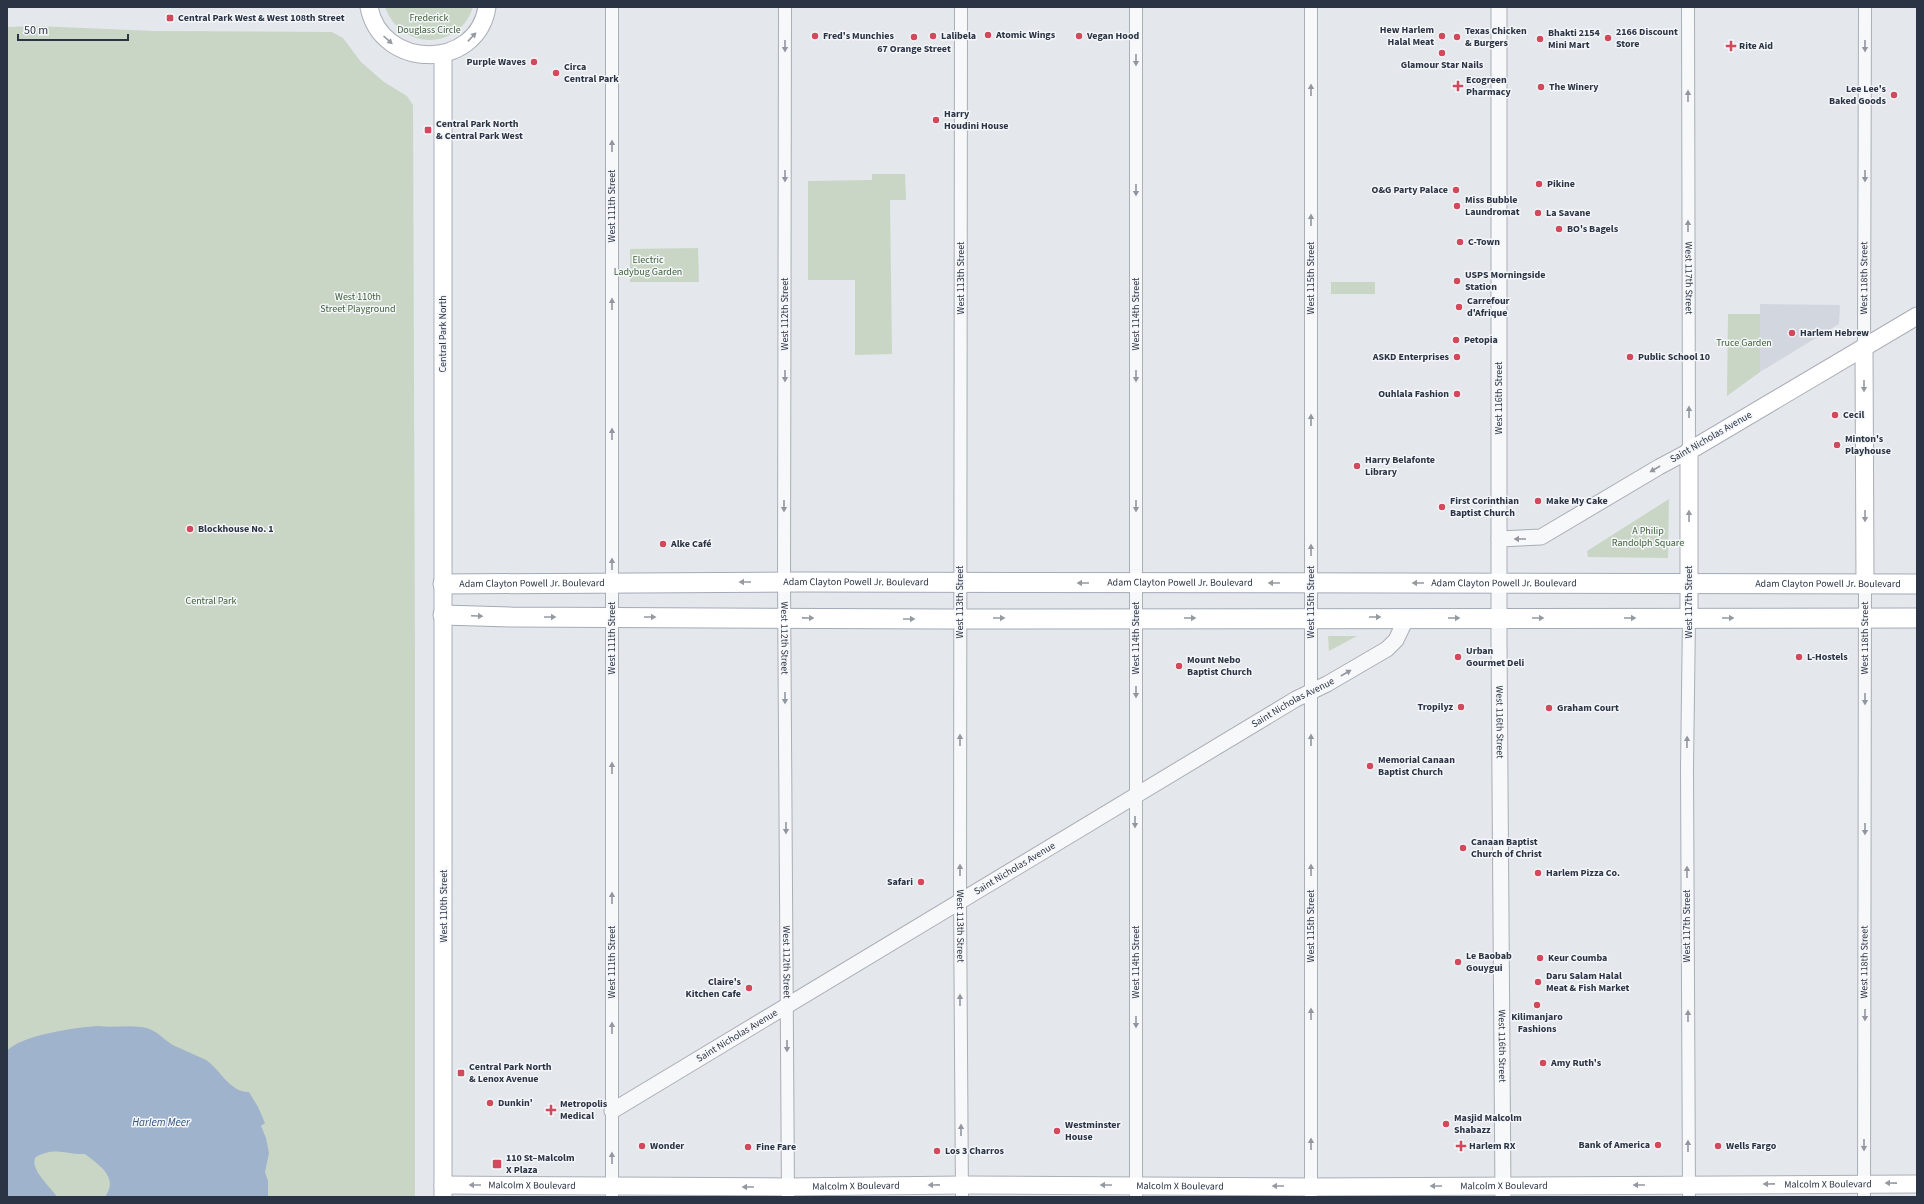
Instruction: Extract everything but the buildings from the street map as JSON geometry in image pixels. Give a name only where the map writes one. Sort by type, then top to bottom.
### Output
[{"type":"main road","points":[[369,7],[372,17],[382,34],[399,48],[424,56],[443,54],[462,45],[474,35],[484,18],[487,7]]},
{"type":"main road","name":"Central Park North","points":[[443,54],[443,615]]},
{"type":"main road","name":"Saint Nicholas Avenue","points":[[1689,451],[1917,316]]},
{"type":"main road","name":"West 118th Street","points":[[1864,347],[1865,584]]},
{"type":"main road","name":"West 117th Street","points":[[1689,451],[1689,618]]},
{"type":"main road","name":"Adam Clayton Powell Jr. Boulevard","points":[[443,584],[784,582],[1917,584]]},
{"type":"main road","points":[[443,615],[960,619],[1917,618]]},
{"type":"main road","name":"West 110th Street","points":[[443,615],[443,1191]]},
{"type":"main road","name":"Malcolm X Boulevard","points":[[443,1191],[1688,1191],[1864,1190],[1917,1184]]},
{"type":"street","name":"West 111th Street","points":[[612,7],[612,1191]]},
{"type":"street","name":"West 112th Street","points":[[785,7],[784,582],[787,1192]]},
{"type":"street","name":"West 113th Street","points":[[961,7],[960,903],[962,1191]]},
{"type":"street","name":"West 114th Street","points":[[1136,7],[1136,1191]]},
{"type":"street","name":"West 115th Street","points":[[1311,7],[1311,1192]]},
{"type":"street","name":"West 116th Street","points":[[1499,7],[1499,618],[1503,1191]]},
{"type":"street","name":"West 117th Street","points":[[1688,7],[1689,451]]},
{"type":"street","name":"West 118th Street","points":[[1864,347],[1865,7]]},
{"type":"street","name":"Saint Nicholas Avenue","points":[[1499,539],[1541,537],[1659,467],[1689,451]]},
{"type":"street","name":"West 118th Street","points":[[1864,1190],[1865,584]]},
{"type":"street","name":"Saint Nicholas Avenue","points":[[612,1112],[1311,692],[1387,649],[1396,640],[1407,618]]},
{"type":"street","name":"West 117th Street","points":[[1688,1191],[1686,768],[1689,618]]},
{"type":"shaded area","name":"Harlem Hebrew","points":[[1760,304],[1840,305],[1839,324],[1760,372]]},
{"type":"green space","name":"Frederick Douglass Circle","points":[[385,7],[473,7],[466,21],[456,32],[443,38],[430,40],[416,38],[404,32],[393,21]]},
{"type":"green space","name":"Central Park","points":[[35,26],[154,31],[332,32],[343,38],[361,62],[384,82],[407,96],[413,105],[415,1197],[7,1197],[7,27]]},
{"type":"green space","points":[[872,174],[905,174],[906,200],[890,200],[892,354],[855,355],[855,280],[808,280],[808,181],[872,180]]},
{"type":"green space","name":"Electric Ladybug Garden","points":[[698,248],[699,282],[630,282],[630,249]]},
{"type":"green space","points":[[1331,282],[1375,282],[1375,294],[1331,294]]},
{"type":"green space","name":"Truce Garden","points":[[1728,314],[1760,314],[1760,372],[1727,396]]},
{"type":"green space","name":"A Philip Randolph Square","points":[[1669,499],[1668,558],[1588,557],[1587,551]]},
{"type":"green space","points":[[1328,636],[1357,636],[1329,651]]},
{"type":"water","name":"Harlem Meer","points":[[99,1026],[136,1026],[152,1030],[175,1046],[206,1060],[231,1085],[242,1091],[249,1092],[265,1123],[261,1126],[266,1138],[269,1153],[265,1172],[268,1181],[268,1197],[105,1197],[109,1190],[110,1184],[106,1172],[102,1168],[85,1154],[55,1151],[36,1157],[34,1161],[41,1177],[57,1197],[7,1197],[7,1051],[14,1045],[36,1036],[64,1030]]},
{"type":"place","name":"Central Park West & West 108th Street","points":[[170,18]]},
{"type":"place","name":"Atomic Wings","points":[[988,35]]},
{"type":"place","name":"Fred's Munchies","points":[[815,36]]},
{"type":"place","name":"Lalibela","points":[[933,36]]},
{"type":"place","name":"Vegan Hood","points":[[1079,36]]},
{"type":"place","name":"Hew Harlem Halal Meat","points":[[1442,36]]},
{"type":"place","name":"67 Orange Street","points":[[914,37]]},
{"type":"place","name":"Texas Chicken & Burgers","points":[[1457,37]]},
{"type":"place","name":"2166 Discount Store","points":[[1608,38]]},
{"type":"place","name":"Bhakti 2154 Mini Mart","points":[[1540,39]]},
{"type":"place","name":"Rite Aid","points":[[1731,46]]},
{"type":"place","name":"Glamour Star Nails","points":[[1442,53]]},
{"type":"place","name":"Purple Waves","points":[[534,62]]},
{"type":"place","name":"Circa Central Park","points":[[556,73]]},
{"type":"place","name":"Ecogreen Pharmacy","points":[[1458,86]]},
{"type":"place","name":"The Winery","points":[[1541,87]]},
{"type":"place","name":"Lee Lee's Baked Goods","points":[[1894,95]]},
{"type":"place","name":"Harry Houdini House","points":[[936,120]]},
{"type":"place","name":"Central Park North & Central Park West","points":[[428,130]]},
{"type":"place","name":"Pikine","points":[[1539,184]]},
{"type":"place","name":"O&G Party Palace","points":[[1456,190]]},
{"type":"place","name":"Miss Bubble Laundromat","points":[[1457,206]]},
{"type":"place","name":"La Savane","points":[[1538,213]]},
{"type":"place","name":"BO's Bagels","points":[[1559,229]]},
{"type":"place","name":"C-Town","points":[[1460,242]]},
{"type":"place","name":"USPS Morningside Station","points":[[1457,281]]},
{"type":"place","name":"Carrefour d'Afrique","points":[[1459,307]]},
{"type":"place","name":"Harlem Hebrew","points":[[1792,333]]},
{"type":"place","name":"Petopia","points":[[1456,340]]},
{"type":"place","name":"ASKD Enterprises","points":[[1457,357]]},
{"type":"place","name":"Public School 10","points":[[1630,357]]},
{"type":"place","name":"Ouhlala Fashion","points":[[1457,394]]},
{"type":"place","name":"Cecil","points":[[1835,415]]},
{"type":"place","name":"Minton's Playhouse","points":[[1837,445]]},
{"type":"place","name":"Harry Belafonte Library","points":[[1357,466]]},
{"type":"place","name":"Make My Cake","points":[[1538,501]]},
{"type":"place","name":"First Corinthian Baptist Church","points":[[1442,507]]},
{"type":"place","name":"Blockhouse No. 1","points":[[190,529]]},
{"type":"place","name":"Alke Café","points":[[663,544]]},
{"type":"place","name":"Urban Gourmet Deli","points":[[1458,657]]},
{"type":"place","name":"L-Hostels","points":[[1799,657]]},
{"type":"place","name":"Mount Nebo Baptist Church","points":[[1179,666]]},
{"type":"place","name":"Tropilyz","points":[[1461,707]]},
{"type":"place","name":"Graham Court","points":[[1549,708]]},
{"type":"place","name":"Memorial Canaan Baptist Church","points":[[1370,766]]},
{"type":"place","name":"Canaan Baptist Church of Christ","points":[[1463,848]]},
{"type":"place","name":"Harlem Pizza Co.","points":[[1538,873]]},
{"type":"place","name":"Safari","points":[[921,882]]},
{"type":"place","name":"Keur Coumba","points":[[1540,958]]},
{"type":"place","name":"Le Baobab Gouygui","points":[[1458,962]]},
{"type":"place","name":"Daru Salam Halal Meat & Fish Market","points":[[1538,982]]},
{"type":"place","name":"Claire's Kitchen Cafe","points":[[749,988]]},
{"type":"place","name":"Kilimanjaro Fashions","points":[[1537,1005]]},
{"type":"place","name":"Amy Ruth's","points":[[1543,1063]]},
{"type":"place","name":"Central Park North & Lenox Avenue","points":[[461,1073]]},
{"type":"place","name":"Dunkin'","points":[[490,1103]]},
{"type":"place","name":"Metropolis Medical","points":[[551,1110]]},
{"type":"place","name":"Masjid Malcolm Shabazz","points":[[1446,1124]]},
{"type":"place","name":"Westminster House","points":[[1057,1131]]},
{"type":"place","name":"Bank of America","points":[[1658,1145]]},
{"type":"place","name":"Wonder","points":[[642,1146]]},
{"type":"place","name":"Harlem RX","points":[[1461,1146]]},
{"type":"place","name":"Wells Fargo","points":[[1718,1146]]},
{"type":"place","name":"Fine Fare","points":[[748,1147]]},
{"type":"place","name":"Los 3 Charros","points":[[937,1151]]},
{"type":"place","name":"110 St–Malcolm X Plaza","points":[[497,1164]]},
{"type":"park label","name":"West 110th Street Playground","points":[[358,302]]}]
